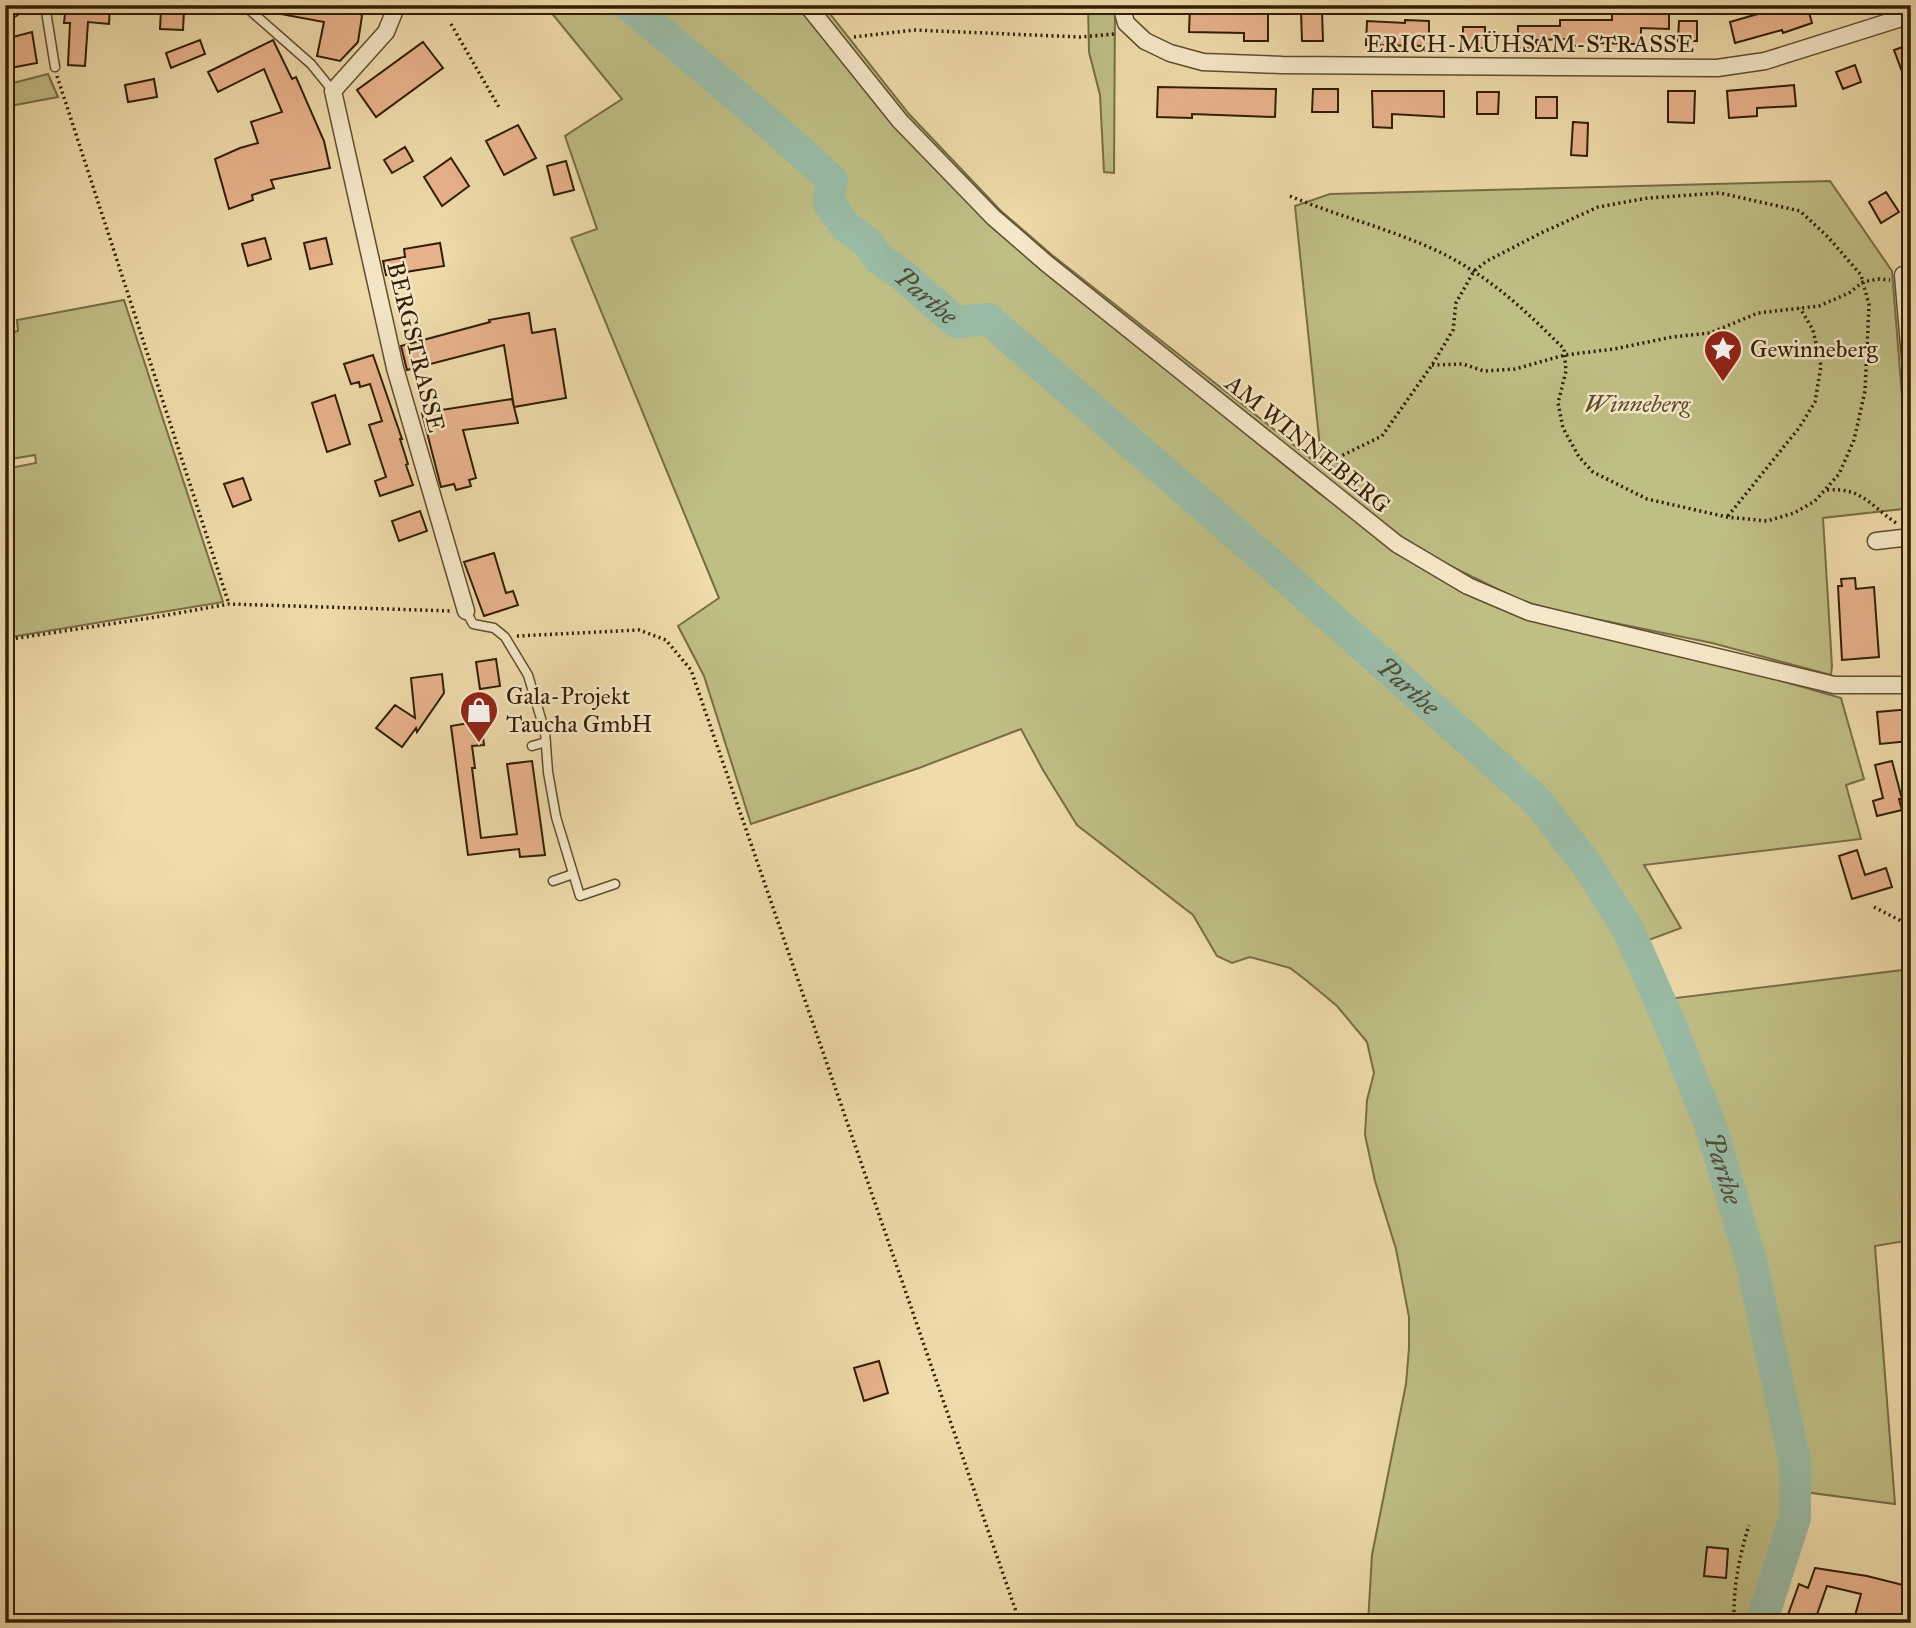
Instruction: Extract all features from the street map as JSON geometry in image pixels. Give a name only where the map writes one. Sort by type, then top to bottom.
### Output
[{"type":"street","points":[[5,8],[11,5]]},
{"type":"street","points":[[333,91],[386,33],[397,5]]},
{"type":"street","name":"AM WINNEBERG","points":[[807,5],[900,121],[993,218],[1045,263],[1397,544],[1468,586],[1529,612],[1833,685],[1911,685]]},
{"type":"street","points":[[1121,5],[1126,23],[1140,37]]},
{"type":"street","name":"ERICH-MÜHSAM-STRASSE","points":[[1140,37],[1178,55],[1203,62],[1225,64],[1717,68],[1765,61],[1911,15]]},
{"type":"street","name":"BERGSTRASSE","points":[[333,91],[395,368],[466,611]]},
{"type":"street","points":[[1907,278],[1911,369]]},
{"type":"street","points":[[1876,541],[1911,537]]},
{"type":"lane","points":[[45,5],[55,68]]},
{"type":"lane","name":"BERGSTRASSE","points":[[244,5],[311,64],[333,91]]},
{"type":"lane","points":[[466,611],[473,624],[494,628],[505,637],[528,675],[545,732],[556,817],[580,896],[615,884]]},
{"type":"lane","points":[[532,746],[546,742]]},
{"type":"lane","points":[[553,881],[573,874]]},
{"type":"path","points":[[451,24],[500,109]]},
{"type":"path","points":[[833,39],[915,30],[1140,37]]},
{"type":"path","points":[[55,68],[229,604]]},
{"type":"path","points":[[1290,196],[1331,213],[1397,234],[1474,271],[1495,285],[1564,349],[1566,370],[1558,403],[1563,428],[1579,457],[1593,472],[1647,499],[1727,517],[1767,521],[1794,513],[1815,500],[1839,474],[1854,440],[1865,391],[1869,305],[1861,275],[1828,237],[1800,211],[1720,192],[1648,198],[1598,207],[1541,233],[1487,261],[1474,271],[1456,303],[1453,330],[1382,436],[1339,457],[1333,470],[1312,477]]},
{"type":"path","points":[[1432,365],[1463,364],[1484,371],[1515,369],[1565,355],[1710,333],[1758,313],[1819,306],[1849,293],[1863,282],[1907,278]]},
{"type":"path","points":[[1727,517],[1799,428],[1815,402],[1821,366],[1813,330],[1800,308]]},
{"type":"path","points":[[1825,490],[1843,489],[1861,495],[1898,524]]},
{"type":"path","points":[[5,640],[229,604],[466,611]]},
{"type":"path","points":[[505,637],[639,630],[666,640],[691,670],[1020,1623]]},
{"type":"path","points":[[1874,907],[1911,926]]},
{"type":"path","points":[[1734,1623],[1738,1559],[1749,1525]]},
{"type":"path","points":[[1378,1623],[1378,1620],[1388,1615],[1436,1618],[1472,1615],[1485,1623]]},
{"type":"path","points":[[1688,1623],[1703,1619],[1717,1623]]},
{"type":"green space","points":[[545,5],[614,5],[683,61],[723,84],[639,5],[798,5],[846,66],[1039,266],[1319,493],[1455,587],[1841,698],[1864,779],[1846,785],[1861,839],[1644,865],[1681,928],[1635,945],[1660,1000],[1911,969],[1911,1240],[1875,1246],[1895,1504],[1796,1491],[1788,1542],[1761,1623],[1368,1623],[1372,1555],[1406,1384],[1409,1317],[1396,1249],[1375,1181],[1365,1135],[1367,1100],[1374,1073],[1367,1042],[1337,1006],[1290,968],[1250,957],[1232,963],[1217,956],[1193,915],[1077,825],[1021,729],[919,768],[751,824],[704,676],[678,626],[719,598],[571,238],[597,229],[565,136],[622,99]]},
{"type":"green space","name":"Winneberg","points":[[814,5],[823,5],[909,114],[1001,211],[1052,255],[1322,467],[1295,206],[1330,194],[1830,181],[1892,271],[1911,508],[1823,518],[1831,675],[1712,643],[1566,613],[1522,601],[1444,563],[1391,530],[997,214],[904,117]]},
{"type":"green space","points":[[1088,5],[1115,5],[1114,173],[1104,172],[1100,95],[1089,52]]},
{"type":"green space","points":[[48,74],[58,97],[5,107],[5,85]]},
{"type":"green space","points":[[124,300],[223,602],[5,638],[5,469],[36,463],[35,455],[5,460],[5,334],[18,331],[17,320]]},
{"type":"building","points":[[66,5],[110,6],[109,24],[88,22],[85,66],[68,65],[70,23],[64,23]]},
{"type":"building","points":[[271,5],[347,5],[358,8],[362,16],[358,42],[340,61],[317,56],[324,22],[270,12]]},
{"type":"building","points":[[1190,5],[1223,5],[1223,9],[1268,10],[1268,41],[1244,41],[1244,33],[1189,32]]},
{"type":"building","points":[[1641,5],[1669,5],[1669,29],[1641,28],[1641,44],[1591,43],[1591,46],[1573,46],[1573,39],[1536,40],[1536,48],[1518,48],[1518,26],[1560,26],[1560,20],[1612,20],[1612,7],[1641,8]]},
{"type":"building","points":[[1789,5],[1807,5],[1812,23],[1783,33],[1782,30],[1735,43],[1730,22]]},
{"type":"building","points":[[161,9],[184,10],[183,30],[160,29]]},
{"type":"building","points":[[1322,10],[1323,41],[1302,41],[1301,11]]},
{"type":"building","points":[[1405,20],[1429,21],[1429,46],[1366,45],[1367,21],[1405,23]]},
{"type":"building","points":[[1679,21],[1697,21],[1697,41],[1678,41]]},
{"type":"building","points":[[1463,27],[1485,27],[1485,48],[1463,48]]},
{"type":"building","points":[[32,32],[37,63],[5,69],[5,39]]},
{"type":"building","points":[[200,40],[205,54],[171,68],[166,53]]},
{"type":"building","points":[[273,40],[292,79],[296,77],[324,141],[330,168],[271,180],[274,188],[252,195],[253,200],[229,209],[215,159],[258,143],[251,122],[282,112],[264,69],[218,92],[208,72]]},
{"type":"building","points":[[423,42],[443,68],[376,117],[357,90]]},
{"type":"building","points":[[1911,44],[1911,90],[1909,90],[1894,50]]},
{"type":"building","points":[[1855,65],[1861,82],[1843,89],[1836,72]]},
{"type":"building","points":[[154,79],[157,97],[128,102],[125,85]]},
{"type":"building","points":[[1794,85],[1796,106],[1757,108],[1757,116],[1729,118],[1727,91]]},
{"type":"building","points":[[1158,87],[1276,89],[1275,117],[1192,114],[1192,118],[1157,117]]},
{"type":"building","points":[[1313,89],[1338,89],[1338,112],[1312,112]]},
{"type":"building","points":[[1372,91],[1444,91],[1444,117],[1392,114],[1392,128],[1373,127]]},
{"type":"building","points":[[1668,91],[1695,91],[1694,123],[1668,122]]},
{"type":"building","points":[[1477,92],[1499,92],[1498,114],[1477,114]]},
{"type":"building","points":[[1536,97],[1557,97],[1557,118],[1536,118]]},
{"type":"building","points":[[1573,122],[1588,123],[1587,156],[1571,155]]},
{"type":"building","points":[[518,125],[536,158],[504,175],[486,141]]},
{"type":"building","points":[[405,147],[413,161],[392,173],[384,160]]},
{"type":"building","points":[[451,158],[469,186],[442,206],[424,177]]},
{"type":"building","points":[[566,161],[574,190],[554,195],[547,166]]},
{"type":"building","points":[[1886,192],[1899,212],[1881,223],[1869,202]]},
{"type":"building","points":[[265,238],[271,259],[248,266],[242,244]]},
{"type":"building","points":[[326,238],[332,264],[310,269],[304,243]]},
{"type":"building","points":[[440,243],[444,266],[386,275],[383,261],[405,257],[404,249]]},
{"type":"building","points":[[529,313],[532,333],[555,329],[566,398],[514,407],[504,345],[407,370],[401,346],[490,322],[489,320]]},
{"type":"building","points":[[373,355],[402,439],[408,464],[406,465],[413,485],[380,496],[375,481],[386,477],[369,425],[382,421],[370,384],[360,387],[359,382],[351,384],[344,364]]},
{"type":"building","points":[[335,395],[350,444],[327,452],[312,403]]},
{"type":"building","points":[[512,399],[518,423],[463,430],[476,478],[469,480],[471,486],[456,490],[454,484],[441,487],[422,413]]},
{"type":"building","points":[[243,478],[251,500],[233,507],[224,484]]},
{"type":"building","points":[[420,511],[427,531],[399,541],[392,521]]},
{"type":"building","points":[[494,553],[506,593],[513,591],[518,605],[484,616],[464,562]]},
{"type":"building","points":[[1855,578],[1856,589],[1874,587],[1879,657],[1842,660],[1838,586],[1842,586],[1841,579]]},
{"type":"building","points":[[496,659],[500,686],[480,689],[476,662]]},
{"type":"building","points":[[442,674],[444,693],[417,732],[416,728],[402,747],[376,728],[395,705],[415,718],[411,678]]},
{"type":"building","points":[[1911,709],[1909,741],[1880,744],[1877,712]]},
{"type":"building","points":[[481,721],[484,745],[472,746],[475,768],[472,768],[481,838],[517,834],[507,764],[532,761],[545,855],[520,857],[519,849],[468,855],[451,726]]},
{"type":"building","points":[[1892,761],[1902,799],[1899,799],[1902,810],[1877,816],[1873,801],[1883,798],[1875,765]]},
{"type":"building","points":[[1857,850],[1865,875],[1886,868],[1892,887],[1852,899],[1839,856]]},
{"type":"building","points":[[879,1361],[888,1393],[864,1401],[854,1368]]},
{"type":"building","points":[[1707,1547],[1728,1549],[1726,1578],[1704,1576]]},
{"type":"building","points":[[1815,1568],[1867,1576],[1911,1587],[1911,1611],[1907,1623],[1853,1623],[1861,1594],[1827,1586],[1814,1623],[1785,1623],[1799,1584],[1808,1588]]},
{"type":"waterway","name":"Parthe","points":[[629,5],[832,180],[829,203],[845,226],[868,243],[878,258],[900,273],[956,322],[988,319],[1272,565],[1537,801],[1587,865],[1629,931],[1673,1031],[1711,1127],[1751,1261],[1795,1462],[1795,1518],[1761,1623]]},
{"type":"place","name":"Gewinneberg","points":[[1723,383]]},
{"type":"place","name":"Gala-Projekt Taucha GmbH","points":[[479,744]]}]
